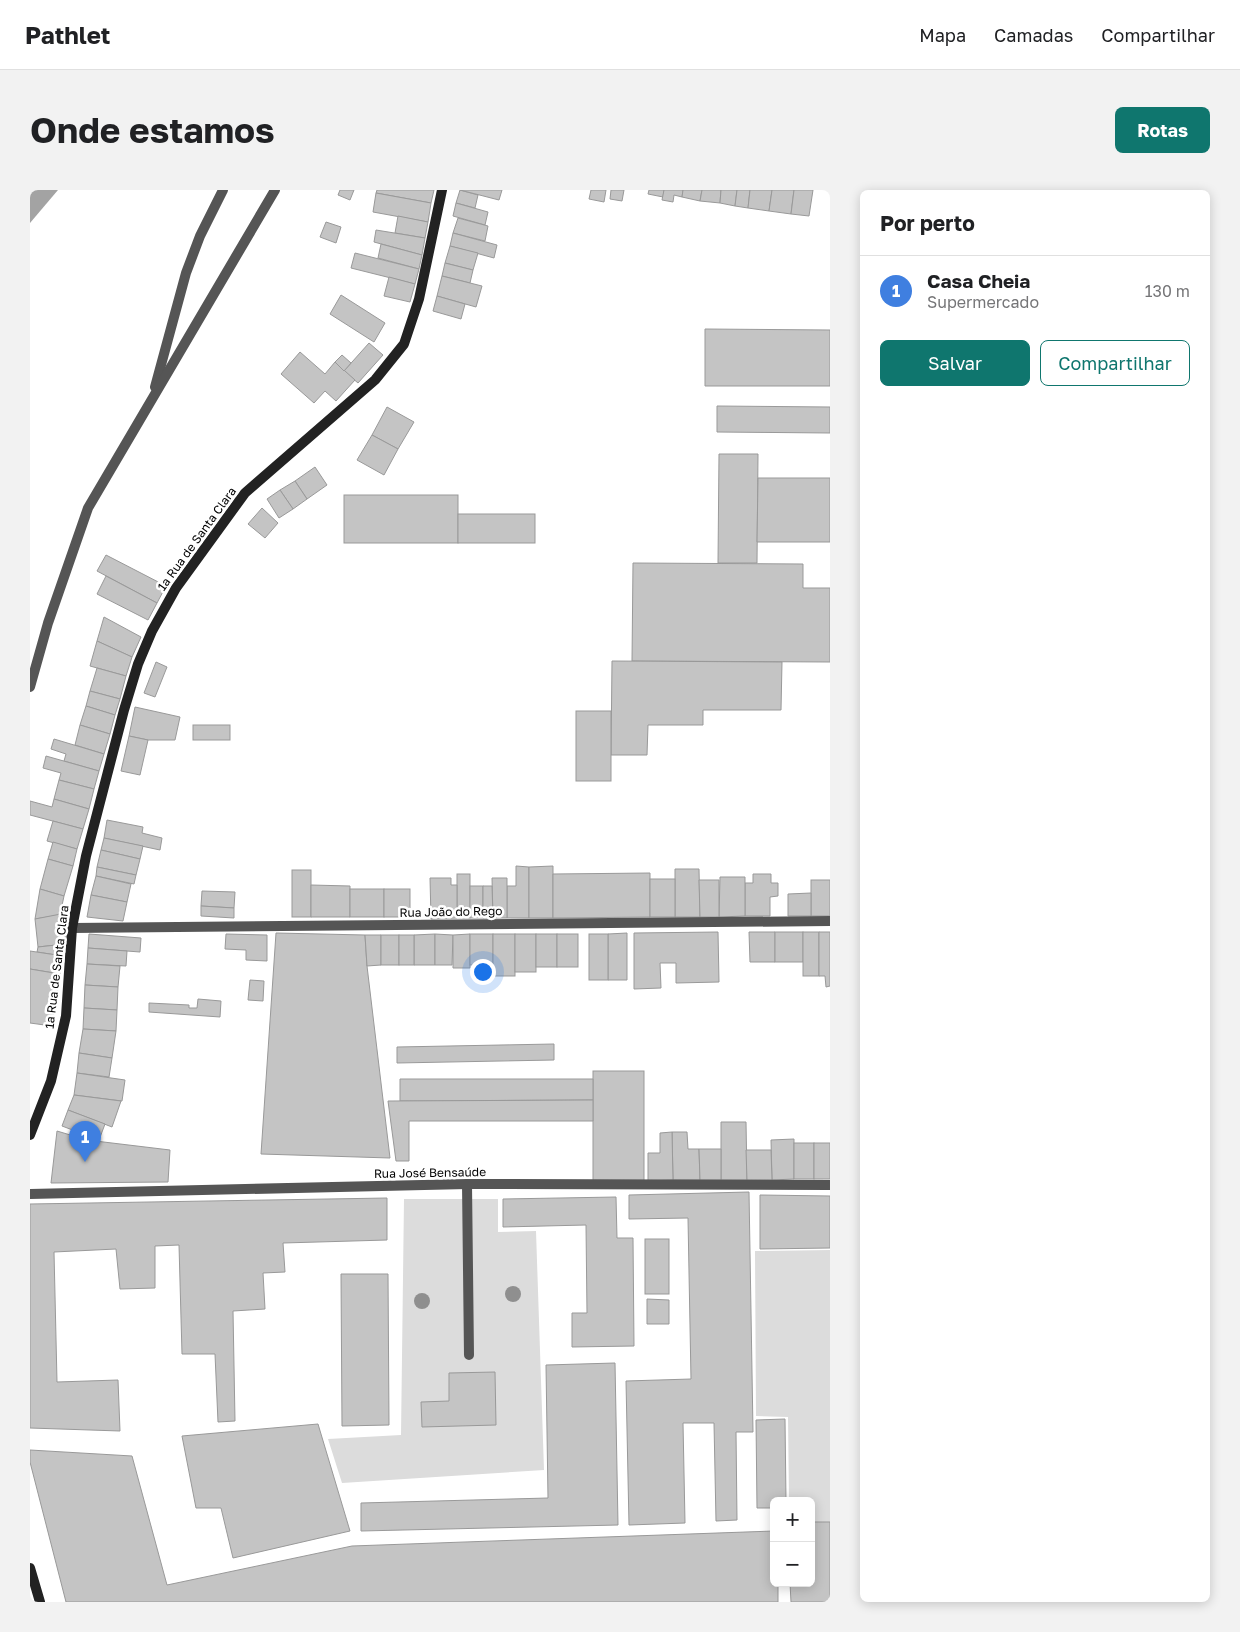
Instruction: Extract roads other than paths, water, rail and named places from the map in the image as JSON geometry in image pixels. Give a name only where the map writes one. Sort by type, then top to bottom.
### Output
[{"type":"main road","name":"1ª Rua de Santa Clara","points":[[30,1136],[51,1081],[66,1016],[72,928],[86,856],[124,710],[138,664],[152,631],[176,588],[246,493],[375,380],[404,344],[419,299],[442,190]]},
{"type":"main road","points":[[30,1568],[40,1602]]},
{"type":"street","points":[[152,399],[186,273],[200,236],[222,190]]},
{"type":"street","points":[[30,687],[48,622],[88,508],[275,190]]},
{"type":"street","name":"Rua João do Rego","points":[[72,928],[830,921]]},
{"type":"street","points":[[467,1184],[469,1355]]},
{"type":"street","name":"Rua José Bensaúde","points":[[30,1194],[467,1184],[830,1185]]},
{"type":"place","name":"Casa Cheia","points":[[85,1162]]}]
